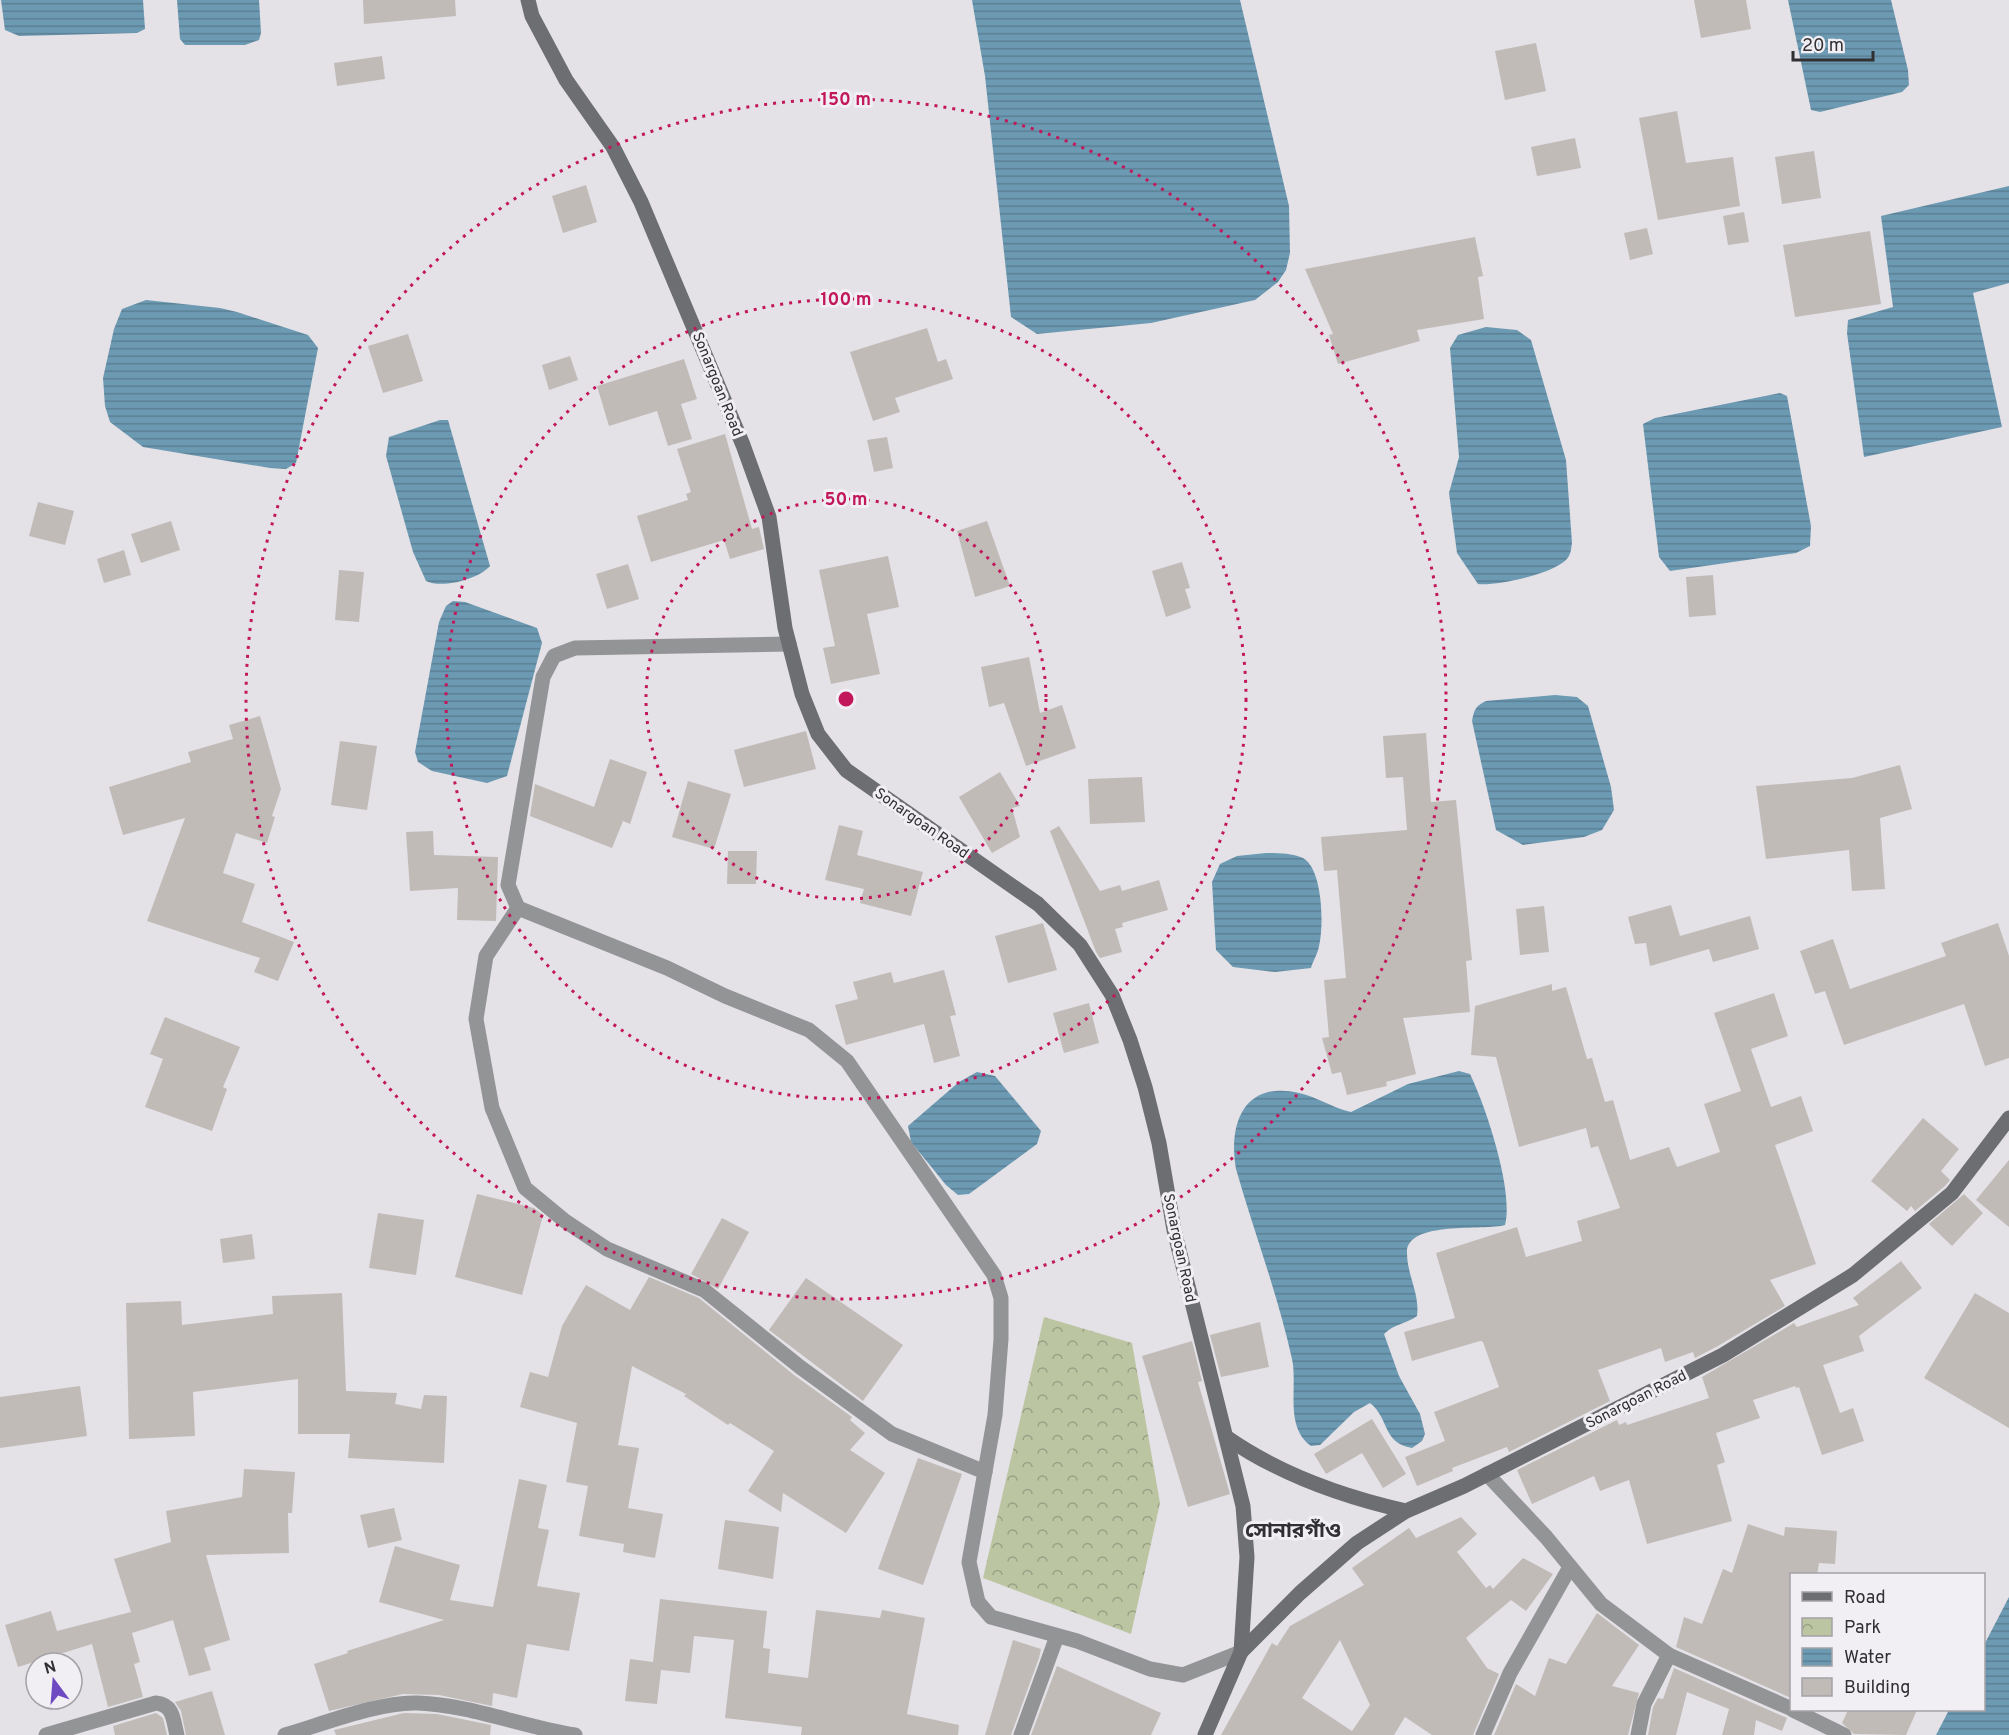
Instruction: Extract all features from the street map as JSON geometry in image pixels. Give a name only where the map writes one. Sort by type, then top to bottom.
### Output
[{"type":"main road","name":"Sonargoan Road","points":[[528,0],[532,16],[566,80],[613,147],[641,202],[739,434],[769,517],[789,644],[809,714],[818,734],[846,770],[1038,904],[1080,945],[1112,995],[1145,1087],[1159,1143],[1174,1230],[1243,1506],[1247,1557],[1241,1652],[1205,1735]]},
{"type":"main road","name":"Sonargoan Road","points":[[1241,1652],[1300,1593],[1357,1543],[1406,1511],[1487,1474],[1724,1354],[1853,1275],[1952,1193],[2009,1118]]},
{"type":"main road","points":[[1226,1437],[1252,1456],[1356,1499],[1406,1511]]},
{"type":"street","points":[[789,644],[575,648],[554,656],[543,677],[513,844],[508,885],[518,908],[809,1030],[847,1061],[994,1275],[1001,1298],[1001,1339],[995,1415],[969,1562],[978,1602],[991,1617],[1057,1636],[1150,1669],[1182,1675],[1195,1672],[1241,1652]]},
{"type":"street","points":[[518,908],[486,956],[476,1019],[492,1108],[525,1188],[565,1221],[606,1249],[704,1290],[800,1367],[892,1434],[985,1472]]},
{"type":"street","points":[[1487,1474],[1601,1604],[1669,1655],[1790,1708]]},
{"type":"street","points":[[1483,1735],[1510,1672],[1570,1567]]},
{"type":"street","points":[[1021,1735],[1057,1636]]},
{"type":"street","points":[[1638,1735],[1644,1704],[1669,1655]]},
{"type":"street","points":[[46,1735],[156,1702],[171,1708],[177,1735]]},
{"type":"street","points":[[285,1735],[373,1709],[417,1702],[480,1713],[575,1735]]},
{"type":"street","points":[[1796,1711],[1844,1735]]},
{"type":"green space","points":[[1044,1317],[1132,1343],[1160,1503],[1131,1634],[983,1578]]},
{"type":"water","points":[[1,0],[143,0],[145,29],[137,33],[19,36],[5,30]]},
{"type":"water","points":[[177,0],[259,0],[261,33],[259,40],[245,45],[185,45],[180,39]]},
{"type":"water","points":[[972,0],[1240,0],[1289,206],[1290,253],[1286,270],[1278,282],[1255,300],[1151,323],[1037,334],[1011,317],[985,76]]},
{"type":"water","points":[[1788,0],[1891,0],[1908,70],[1909,85],[1902,92],[1820,112],[1811,110]]},
{"type":"water","points":[[2009,186],[2009,283],[1973,293],[2002,427],[1864,457],[1847,333],[1848,320],[1893,307],[1881,216]]},
{"type":"water","points":[[146,300],[220,308],[308,335],[318,348],[296,463],[286,469],[270,468],[143,447],[110,422],[105,406],[103,378],[114,329],[122,309]]},
{"type":"water","points":[[1486,327],[1517,330],[1531,340],[1566,460],[1572,543],[1568,558],[1549,570],[1511,581],[1478,584],[1457,553],[1449,493],[1459,457],[1450,348],[1458,335]]},
{"type":"water","points":[[1780,393],[1787,396],[1811,526],[1810,546],[1796,553],[1670,571],[1659,557],[1643,424],[1655,418]]},
{"type":"water","points":[[440,420],[448,420],[490,566],[469,579],[441,584],[426,581],[413,552],[386,456],[389,437]]},
{"type":"water","points":[[453,601],[465,602],[537,628],[542,643],[507,776],[487,783],[432,771],[418,762],[415,752],[439,622],[446,606]]},
{"type":"water","points":[[1555,695],[1577,697],[1588,706],[1611,787],[1614,810],[1602,830],[1584,837],[1523,845],[1496,830],[1472,721],[1476,708],[1486,701]]},
{"type":"water","points":[[1266,853],[1289,854],[1303,858],[1310,864],[1315,874],[1320,899],[1321,937],[1311,968],[1275,972],[1233,967],[1216,950],[1212,882],[1220,864],[1237,856]]},
{"type":"water","points":[[1459,1071],[1470,1074],[1490,1127],[1502,1171],[1507,1210],[1505,1225],[1432,1231],[1419,1236],[1410,1243],[1407,1253],[1417,1300],[1417,1316],[1384,1334],[1399,1376],[1420,1414],[1425,1434],[1422,1441],[1412,1448],[1402,1445],[1391,1436],[1381,1416],[1370,1403],[1354,1412],[1320,1445],[1311,1446],[1297,1428],[1292,1359],[1273,1287],[1236,1169],[1234,1152],[1238,1122],[1244,1109],[1253,1099],[1265,1093],[1280,1091],[1299,1093],[1351,1112],[1408,1084]]},
{"type":"water","points":[[977,1072],[995,1076],[1041,1131],[1037,1144],[969,1194],[958,1195],[946,1185],[911,1142],[908,1126],[959,1082]]},
{"type":"water","points":[[2009,1597],[2009,1735],[1936,1735],[1948,1711],[1985,1711],[1985,1643]]},
{"type":"building","points":[[363,0],[455,0],[456,16],[364,24]]},
{"type":"building","points":[[1694,0],[1746,0],[1751,29],[1701,38]]},
{"type":"building","points":[[1536,43],[1546,91],[1505,100],[1495,51]]},
{"type":"building","points":[[382,56],[385,79],[337,86],[334,63]]},
{"type":"building","points":[[1677,111],[1686,163],[1733,157],[1740,206],[1658,220],[1639,118]]},
{"type":"building","points":[[1575,138],[1581,168],[1537,176],[1531,147]]},
{"type":"building","points":[[1814,151],[1821,198],[1782,204],[1775,157]]},
{"type":"building","points":[[586,185],[597,222],[563,233],[552,196]]},
{"type":"building","points":[[1744,212],[1749,242],[1728,245],[1723,216]]},
{"type":"building","points":[[1647,228],[1653,254],[1630,260],[1624,233]]},
{"type":"building","points":[[1870,231],[1881,304],[1795,317],[1783,245]]},
{"type":"building","points":[[1475,237],[1483,276],[1478,277],[1484,319],[1417,330],[1420,341],[1338,364],[1329,335],[1333,334],[1305,269]]},
{"type":"building","points":[[927,328],[938,362],[946,359],[953,379],[895,398],[900,412],[873,421],[850,352]]},
{"type":"building","points":[[408,334],[423,381],[383,393],[368,346]]},
{"type":"building","points":[[570,356],[578,380],[549,390],[542,365]]},
{"type":"building","points":[[684,359],[697,399],[681,404],[692,439],[668,446],[657,411],[609,426],[597,386]]},
{"type":"building","points":[[725,434],[752,529],[759,527],[764,549],[730,559],[724,540],[651,562],[637,516],[688,500],[686,494],[691,492],[677,449]]},
{"type":"building","points":[[887,437],[893,468],[874,472],[867,440]]},
{"type":"building","points":[[38,502],[74,511],[65,545],[29,536]]},
{"type":"building","points":[[171,521],[180,550],[141,563],[131,534]]},
{"type":"building","points":[[987,521],[1010,586],[975,597],[957,531]]},
{"type":"building","points":[[124,550],[131,575],[104,583],[97,559]]},
{"type":"building","points":[[888,556],[899,607],[867,614],[880,674],[831,684],[823,648],[835,646],[819,570]]},
{"type":"building","points":[[1182,562],[1190,588],[1185,589],[1191,608],[1166,617],[1152,571]]},
{"type":"building","points":[[628,564],[639,599],[607,609],[596,574]]},
{"type":"building","points":[[339,570],[364,572],[359,622],[335,620]]},
{"type":"building","points":[[1713,575],[1716,615],[1689,617],[1686,577]]},
{"type":"building","points":[[1029,657],[1040,713],[1062,705],[1076,748],[1026,766],[1004,703],[989,707],[981,667]]},
{"type":"building","points":[[260,716],[281,789],[272,816],[275,817],[267,843],[236,833],[223,873],[255,884],[242,922],[294,942],[278,981],[254,972],[260,958],[147,921],[185,818],[123,835],[109,787],[191,762],[188,752],[233,739],[229,725]]},
{"type":"building","points":[[806,731],[816,769],[744,787],[734,750]]},
{"type":"building","points":[[1426,733],[1431,802],[1456,800],[1472,960],[1466,961],[1470,1012],[1403,1018],[1416,1074],[1386,1082],[1387,1086],[1347,1095],[1341,1072],[1332,1074],[1322,1038],[1329,1037],[1324,980],[1346,978],[1337,870],[1324,871],[1321,837],[1407,830],[1403,777],[1386,778],[1383,736]]},
{"type":"building","points":[[340,741],[377,746],[367,810],[331,805]]},
{"type":"building","points":[[610,759],[647,772],[630,824],[623,821],[612,848],[530,816],[535,784],[594,807]]},
{"type":"building","points":[[1900,765],[1912,809],[1880,818],[1885,889],[1852,891],[1849,850],[1766,859],[1756,786],[1852,778]]},
{"type":"building","points":[[1000,772],[1020,806],[1012,808],[1020,837],[992,853],[959,797]]},
{"type":"building","points":[[1142,777],[1145,822],[1090,824],[1088,779]]},
{"type":"building","points":[[688,781],[731,794],[714,849],[672,837]]},
{"type":"building","points":[[839,825],[863,831],[857,855],[923,872],[911,916],[860,903],[864,889],[825,880]]},
{"type":"building","points":[[1059,826],[1100,891],[1120,885],[1122,891],[1159,880],[1168,910],[1122,923],[1123,927],[1115,929],[1122,952],[1100,958],[1096,952],[1050,831]]},
{"type":"building","points":[[433,831],[434,855],[498,857],[496,921],[457,920],[458,888],[410,891],[406,832]]},
{"type":"building","points":[[728,851],[757,851],[756,884],[727,884]]},
{"type":"building","points":[[1671,905],[1680,936],[1750,916],[1759,949],[1713,962],[1709,949],[1650,966],[1646,943],[1635,944],[1628,917]]},
{"type":"building","points":[[1544,906],[1549,952],[1520,955],[1516,909]]},
{"type":"building","points":[[1043,923],[1057,970],[1008,983],[995,936]]},
{"type":"building","points":[[1998,923],[2009,956],[2009,1058],[1985,1066],[1964,1004],[1844,1045],[1825,991],[1815,994],[1800,951],[1833,939],[1850,989],[1946,956],[1941,943]]},
{"type":"building","points":[[944,970],[956,1015],[950,1016],[960,1056],[934,1063],[924,1024],[846,1045],[835,1005],[858,999],[853,982],[891,972],[894,983]]},
{"type":"building","points":[[1552,984],[1552,991],[1566,987],[1587,1059],[1592,1058],[1605,1102],[1613,1100],[1630,1160],[1669,1147],[1677,1167],[1720,1152],[1704,1104],[1741,1091],[1714,1013],[1774,993],[1788,1036],[1751,1049],[1771,1107],[1801,1096],[1813,1131],[1775,1145],[1816,1264],[1770,1280],[1785,1306],[1718,1346],[1695,1358],[1693,1352],[1665,1362],[1661,1348],[1598,1370],[1610,1401],[1509,1452],[1507,1447],[1452,1468],[1453,1471],[1417,1486],[1405,1457],[1445,1441],[1434,1412],[1499,1387],[1483,1342],[1480,1341],[1412,1361],[1404,1332],[1455,1318],[1436,1253],[1517,1227],[1526,1257],[1582,1241],[1577,1221],[1620,1208],[1598,1146],[1591,1148],[1586,1128],[1519,1147],[1496,1057],[1471,1055],[1475,1006]]},
{"type":"building","points":[[1089,1003],[1099,1043],[1064,1053],[1053,1013]]},
{"type":"building","points":[[165,1017],[240,1047],[223,1087],[227,1089],[212,1131],[145,1107],[163,1059],[150,1054]]},
{"type":"building","points":[[1923,1118],[1959,1149],[1941,1171],[1950,1180],[1945,1186],[1915,1211],[1911,1206],[1907,1211],[1871,1181]]},
{"type":"building","points":[[2009,1160],[2009,1227],[1976,1200]]},
{"type":"building","points":[[477,1194],[534,1208],[543,1215],[522,1295],[455,1277]]},
{"type":"building","points":[[1964,1194],[1983,1213],[1952,1246],[1929,1224]]},
{"type":"building","points":[[378,1213],[424,1220],[416,1275],[369,1268]]},
{"type":"building","points":[[722,1218],[749,1232],[718,1289],[691,1274]]},
{"type":"building","points":[[252,1234],[255,1259],[223,1263],[220,1239]]},
{"type":"building","points":[[1901,1261],[1922,1288],[1859,1336],[1864,1351],[1823,1365],[1840,1413],[1853,1408],[1864,1441],[1822,1455],[1799,1387],[1795,1386],[1753,1400],[1760,1418],[1716,1433],[1725,1462],[1717,1465],[1732,1521],[1647,1544],[1629,1480],[1600,1491],[1594,1476],[1532,1504],[1517,1470],[1617,1420],[1619,1425],[1626,1422],[1627,1425],[1709,1398],[1702,1377],[1794,1323],[1797,1327],[1859,1305],[1853,1298]]},
{"type":"building","points":[[649,1277],[699,1298],[794,1375],[852,1417],[850,1420],[865,1433],[850,1450],[885,1473],[846,1533],[783,1493],[781,1512],[748,1491],[774,1451],[730,1423],[728,1425],[684,1396],[686,1394],[632,1366],[618,1445],[639,1448],[628,1508],[663,1514],[655,1558],[623,1552],[624,1544],[579,1536],[588,1486],[566,1482],[577,1423],[520,1407],[530,1372],[548,1377],[562,1326],[586,1285],[630,1310]]},
{"type":"building","points":[[806,1278],[903,1345],[863,1401],[769,1330]]},
{"type":"building","points":[[342,1293],[346,1391],[397,1393],[395,1404],[421,1409],[424,1395],[447,1396],[444,1463],[348,1458],[350,1434],[298,1434],[298,1379],[193,1392],[195,1436],[129,1439],[126,1303],[181,1301],[182,1325],[273,1314],[272,1296]]},
{"type":"building","points":[[1975,1293],[2009,1313],[2009,1428],[1924,1378]]},
{"type":"building","points":[[1260,1322],[1269,1367],[1221,1377],[1210,1335]]},
{"type":"building","points":[[1192,1341],[1202,1381],[1198,1382],[1230,1494],[1188,1507],[1142,1356]]},
{"type":"building","points":[[80,1386],[87,1436],[0,1448],[0,1397]]},
{"type":"building","points":[[1372,1419],[1406,1474],[1383,1488],[1362,1453],[1326,1474],[1314,1454]]},
{"type":"building","points":[[918,1458],[962,1474],[923,1585],[878,1569]]},
{"type":"building","points":[[244,1469],[295,1472],[292,1513],[288,1513],[289,1553],[206,1555],[230,1640],[204,1648],[211,1670],[189,1676],[173,1620],[132,1633],[140,1662],[134,1664],[143,1697],[108,1707],[92,1644],[69,1651],[24,1651],[24,1665],[18,1667],[5,1625],[51,1611],[57,1631],[131,1612],[114,1559],[171,1542],[166,1511],[242,1497]]},
{"type":"building","points":[[519,1479],[547,1485],[538,1528],[549,1530],[537,1586],[580,1593],[569,1651],[527,1644],[517,1698],[493,1693],[492,1706],[439,1695],[403,1694],[329,1711],[314,1664],[444,1620],[379,1602],[395,1546],[460,1565],[450,1600],[493,1607]]},
{"type":"building","points":[[394,1508],[402,1540],[368,1548],[360,1515]]},
{"type":"building","points":[[1461,1517],[1477,1534],[1457,1552],[1486,1588],[1490,1585],[1493,1589],[1523,1558],[1553,1574],[1526,1611],[1511,1600],[1466,1638],[1487,1668],[1499,1674],[1473,1735],[1432,1735],[1405,1717],[1394,1735],[1221,1735],[1272,1643],[1277,1646],[1290,1626],[1364,1585],[1352,1568],[1409,1528],[1416,1538]],"holes":[[[1340,1640],[1370,1705],[1352,1731],[1302,1698]]]},
{"type":"building","points":[[725,1520],[779,1527],[773,1579],[718,1569]]},
{"type":"building","points":[[1748,1524],[1784,1536],[1785,1527],[1837,1531],[1835,1564],[1819,1563],[1817,1573],[1790,1573],[1790,1698],[1676,1647],[1684,1617],[1702,1624],[1723,1569],[1732,1573]]},
{"type":"building","points":[[660,1599],[767,1611],[763,1648],[770,1649],[768,1673],[808,1678],[816,1610],[880,1618],[882,1610],[925,1618],[907,1714],[959,1725],[958,1735],[801,1735],[802,1727],[725,1718],[734,1640],[694,1636],[690,1673],[661,1670],[657,1704],[625,1701],[630,1659],[653,1662]]},
{"type":"building","points":[[1597,1613],[1639,1645],[1612,1686],[1639,1693],[1628,1735],[1494,1735],[1516,1684],[1535,1696],[1549,1658],[1566,1664]]},
{"type":"building","points":[[1013,1640],[1041,1649],[1039,1658],[1011,1735],[985,1735]]},
{"type":"building","points":[[1057,1666],[1161,1713],[1151,1735],[1031,1735]]},
{"type":"building","points":[[1674,1668],[1787,1718],[1782,1731],[1756,1720],[1754,1735],[1722,1735],[1729,1709],[1687,1692],[1676,1735],[1648,1735],[1653,1707],[1658,1698],[1663,1699]]},
{"type":"building","points":[[212,1691],[225,1735],[186,1735],[181,1711],[175,1702]]},
{"type":"building","points":[[1848,1711],[1917,1711],[1906,1735],[1854,1734],[1842,1723]]},
{"type":"building","points":[[156,1713],[163,1718],[167,1735],[115,1735],[113,1726]]},
{"type":"building","points":[[404,1713],[437,1714],[491,1725],[490,1735],[336,1735],[334,1730]]},
{"type":"district","name":"সোনারগাঁও","points":[[1293,1530]]}]
